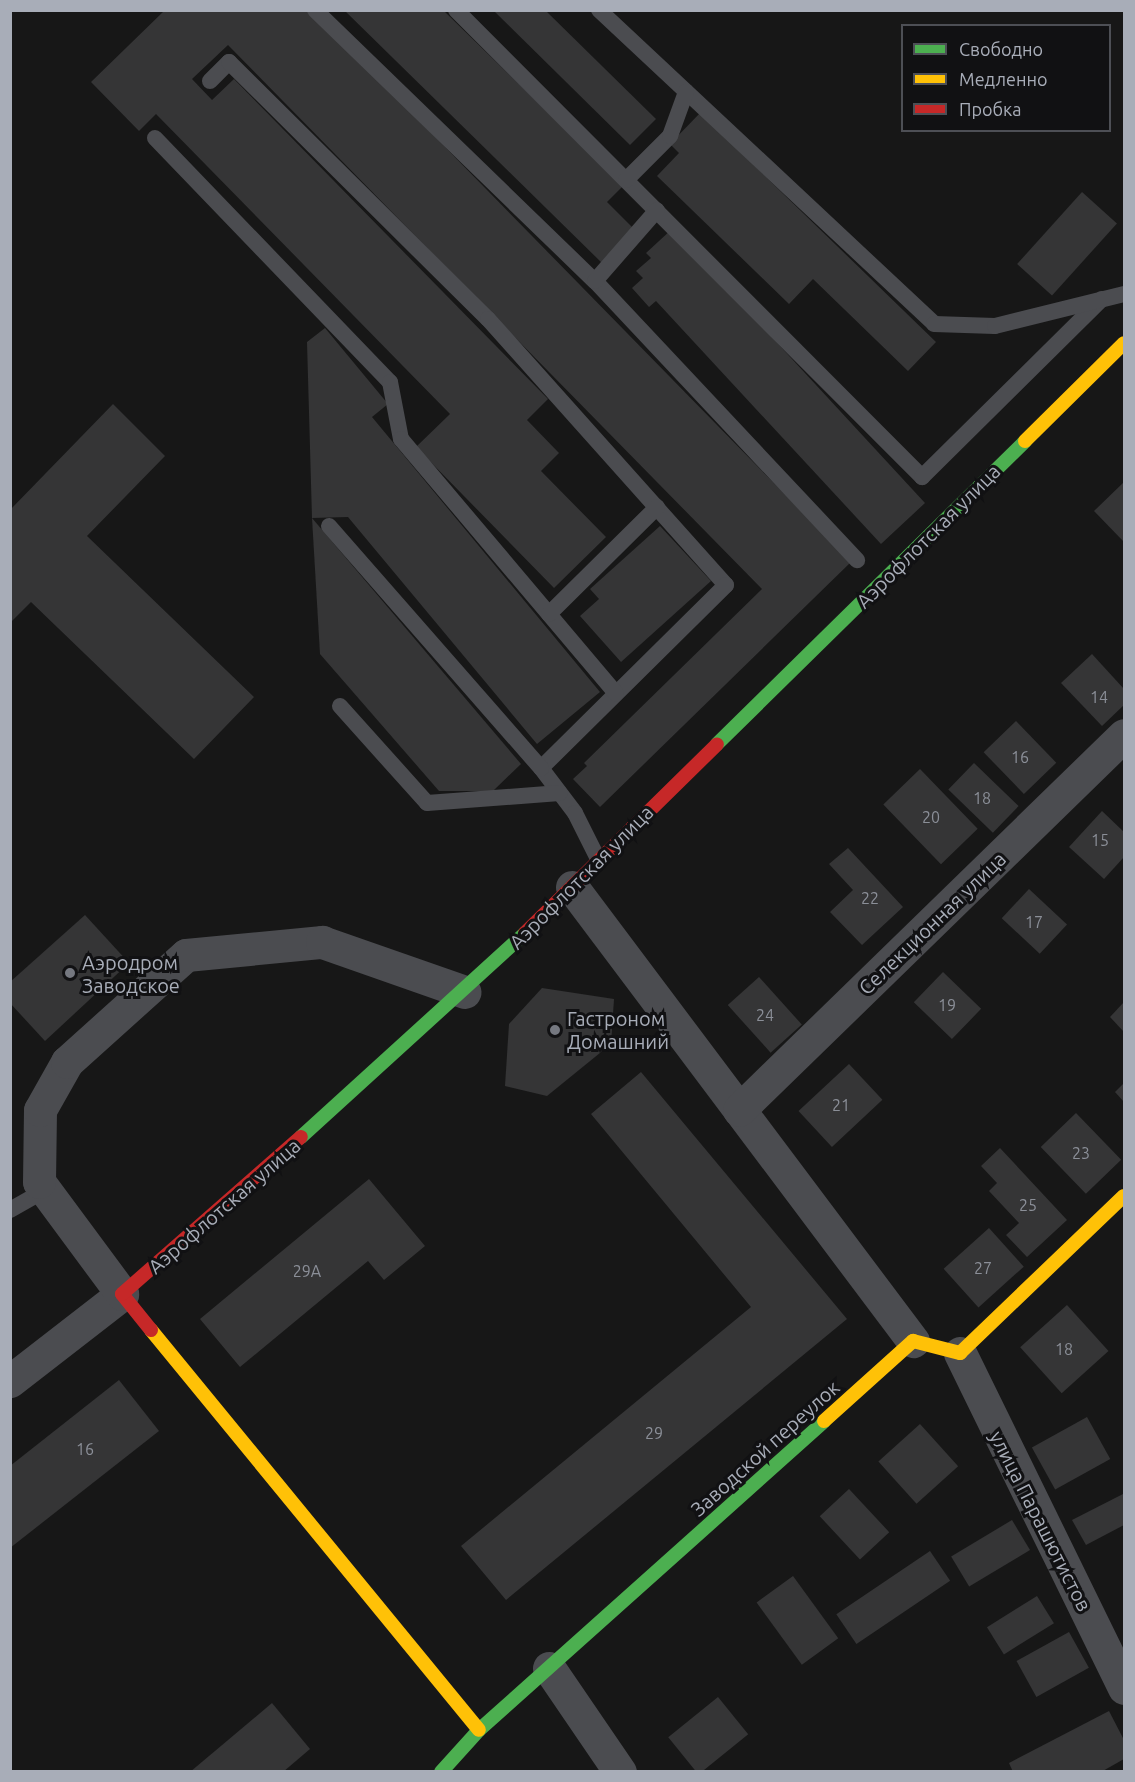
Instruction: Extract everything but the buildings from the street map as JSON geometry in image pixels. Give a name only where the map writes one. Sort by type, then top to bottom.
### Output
[{"type":"street","name":"Аэрофлотская улица","points":[[10,1381],[122,1294],[465,992],[1125,343]]},
{"type":"street","name":"Селекционная улица","points":[[740,1110],[1125,735]]},
{"type":"street","points":[[572,886],[913,1341],[960,1353],[1125,1196]]},
{"type":"street","points":[[465,992],[322,942],[186,955],[67,1062],[40,1110],[39,1182],[122,1294],[479,1730]]},
{"type":"street","name":"Заводской переулок","points":[[441,1772],[479,1730],[913,1341]]},
{"type":"street","name":"улица Парашютистов","points":[[960,1353],[1125,1688]]},
{"type":"street","points":[[549,1668],[620,1772]]},
{"type":"lane","points":[[315,10],[596,281],[857,560]]},
{"type":"lane","points":[[456,10],[922,477],[1102,299]]},
{"type":"lane","points":[[599,10],[934,324],[995,326],[1125,294]]},
{"type":"lane","points":[[210,81],[229,62],[488,319],[726,585],[541,768]]},
{"type":"lane","points":[[626,180],[670,136],[686,92]]},
{"type":"lane","points":[[155,138],[390,382],[401,439],[616,693]]},
{"type":"lane","points":[[596,281],[657,210]]},
{"type":"lane","points":[[549,614],[657,507]]},
{"type":"lane","points":[[329,526],[541,768],[560,793],[598,861]]},
{"type":"lane","points":[[340,706],[427,803],[560,793]]},
{"type":"lane","points":[[10,1210],[45,1190]]},
{"type":"traffic: fast","points":[[717,744],[1025,441]]},
{"type":"traffic: fast","points":[[301,1137],[525,933]]},
{"type":"traffic: fast","points":[[441,1772],[479,1730],[824,1421]]},
{"type":"traffic: slow","points":[[1025,441],[1124,343]]},
{"type":"traffic: slow","points":[[824,1421],[913,1341],[960,1353],[1124,1196]]},
{"type":"traffic: slow","points":[[151,1330],[479,1730]]},
{"type":"traffic: jam","points":[[525,933],[717,744]]},
{"type":"traffic: jam","points":[[151,1330],[122,1294],[301,1137]]},
{"type":"place","name":"Аэродром Заводское","points":[[70,973]]},
{"type":"place","name":"Гастроном Домашний","points":[[555,1030]]}]
